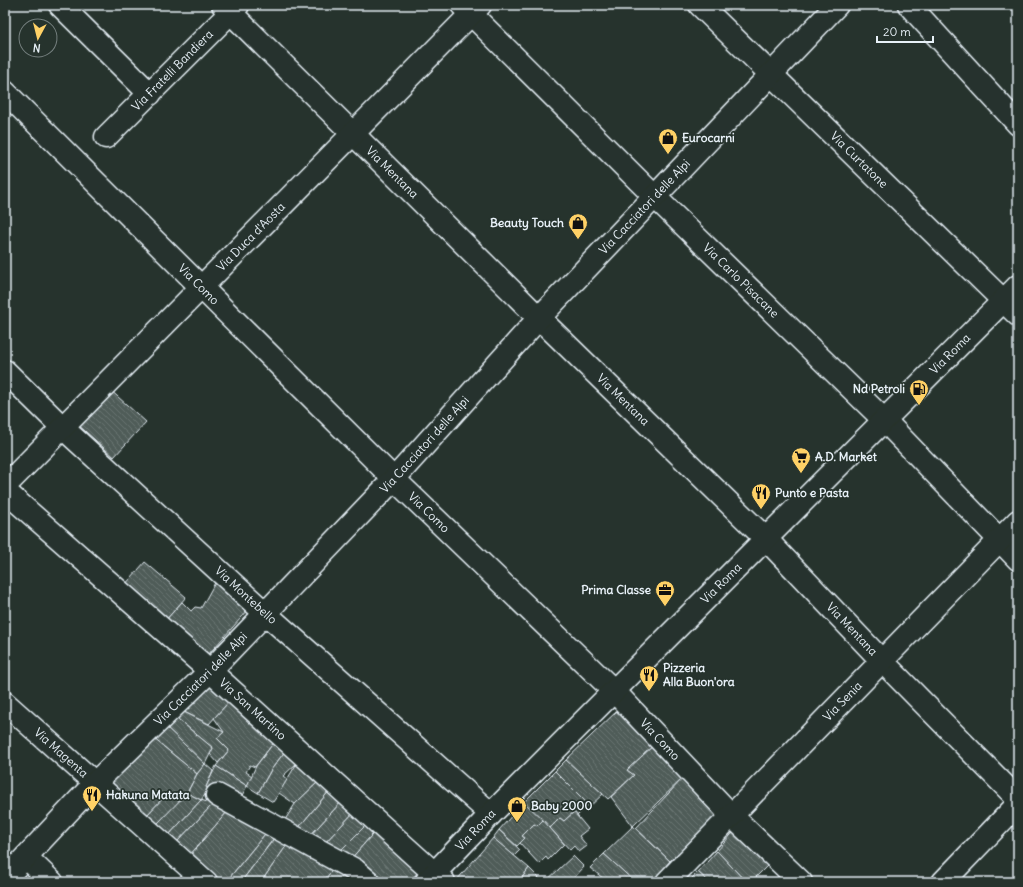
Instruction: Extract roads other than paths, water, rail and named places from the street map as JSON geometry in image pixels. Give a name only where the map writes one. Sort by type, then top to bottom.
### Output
[{"type":"street","points":[[60,5],[150,94]]},
{"type":"street","name":"Via Curtatone","points":[[700,5],[1013,301]]},
{"type":"street","points":[[908,5],[1018,124]]},
{"type":"street","name":"Via Fratelli Bandiera","points":[[106,137],[150,94],[231,8]]},
{"type":"street","name":"Via Mentana","points":[[231,8],[353,134],[766,539],[882,661],[1018,798]]},
{"type":"street","name":"Via Duca d'Aosta","points":[[5,486],[353,134],[471,8]]},
{"type":"street","name":"Via Carlo Pisacane","points":[[471,8],[655,197],[884,420],[1018,559]]},
{"type":"street","name":"Via Cacciatori delle Alpi","points":[[5,879],[95,783],[210,671],[394,479],[539,318],[772,74],[829,8]]},
{"type":"street","name":"Via Como","points":[[5,92],[394,479],[615,692],[732,816],[801,882]]},
{"type":"street","name":"Via Roma","points":[[434,879],[491,814],[615,692],[884,420],[1013,301]]},
{"type":"street","name":"Via Montebello","points":[[5,371],[63,428],[265,613],[491,814]]},
{"type":"street","name":"Via San Martino","points":[[5,491],[210,671],[434,879]]},
{"type":"street","name":"Via Senia","points":[[667,882],[1018,521]]},
{"type":"street","name":"Via Magenta","points":[[5,703],[206,882]]},
{"type":"street","points":[[217,795],[355,870],[369,882]]},
{"type":"street","points":[[943,882],[1018,804]]},
{"type":"street","points":[[26,857],[52,882]]},
{"type":"place","name":"Eurocarni","points":[[668,155]]},
{"type":"place","name":"Beauty Touch","points":[[578,240]]},
{"type":"place","name":"Nd Petroli","points":[[919,406]]},
{"type":"place","name":"A.D. Market","points":[[801,474]]},
{"type":"place","name":"Punto e Pasta","points":[[761,510]]},
{"type":"place","name":"Prima Classe","points":[[665,607]]},
{"type":"place","name":"Pizzeria Alla Buon'ora","points":[[649,692]]},
{"type":"place","name":"Hakuna Matata","points":[[92,812]]},
{"type":"place","name":"Baby 2000","points":[[517,823]]}]
